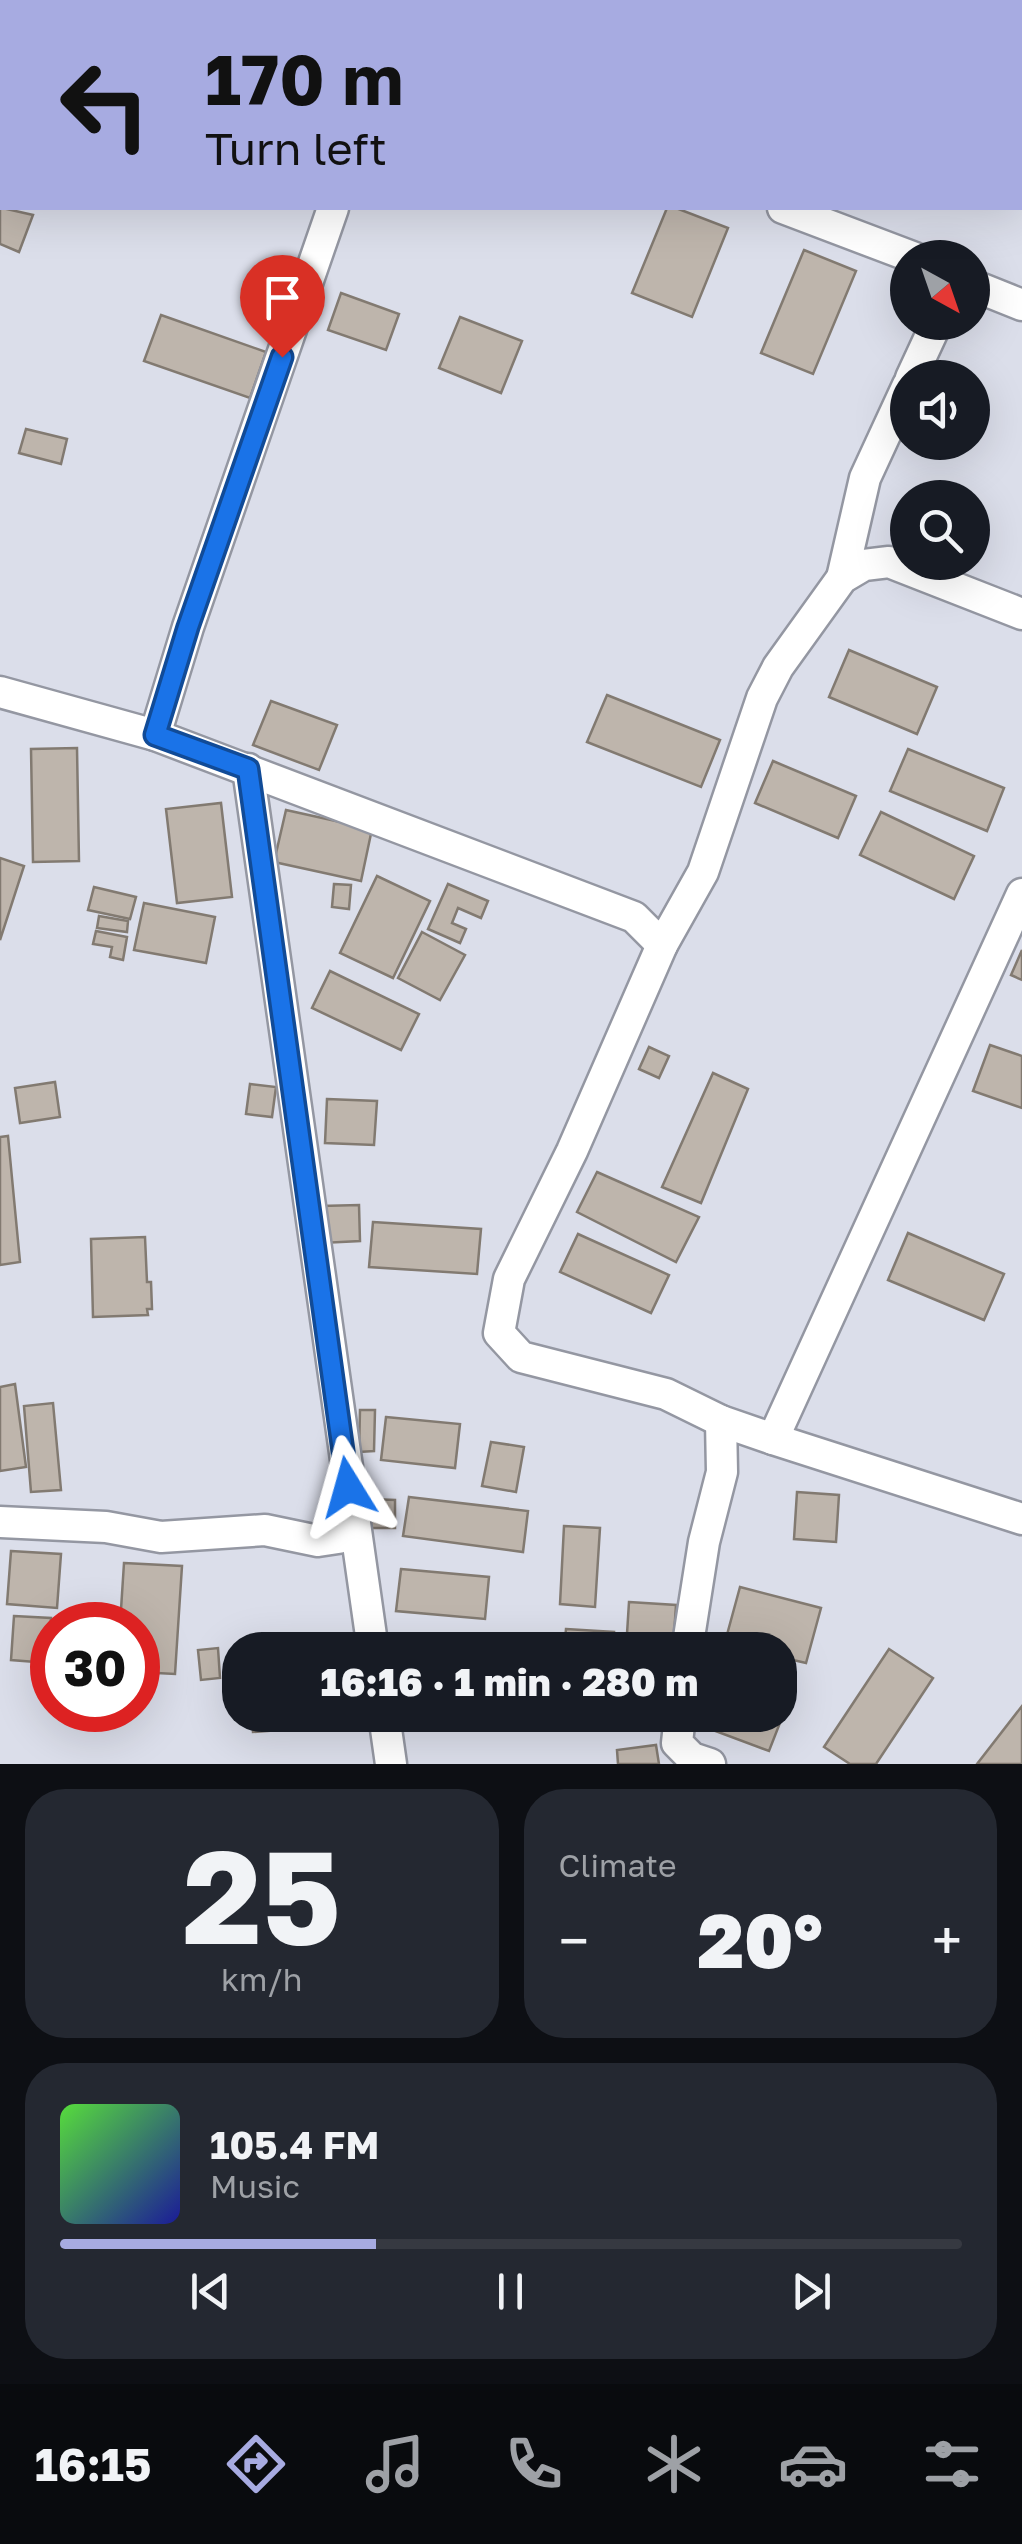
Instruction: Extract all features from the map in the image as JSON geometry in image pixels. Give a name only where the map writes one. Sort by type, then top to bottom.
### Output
[{"type":"street","points":[[155,735],[188,627],[332,210]]},
{"type":"street","points":[[788,210],[890,249]]},
{"type":"street","points":[[990,293],[1022,306]]},
{"type":"street","points":[[842,578],[866,478],[890,424]]},
{"type":"street","points":[[1022,614],[889,562],[864,564],[842,578],[778,667],[762,698],[703,872],[662,944],[572,1150],[509,1279],[499,1332],[522,1357],[666,1394],[721,1421],[1022,1519]]},
{"type":"street","points":[[0,692],[155,735],[252,770],[634,917],[662,944]]},
{"type":"street","points":[[252,770],[267,974],[293,1097],[292,1148],[318,1384],[337,1465],[338,1538],[356,1632]]},
{"type":"street","points":[[252,770],[371,1632]]},
{"type":"street","points":[[773,1439],[1022,894]]},
{"type":"street","points":[[690,1632],[704,1542],[722,1472],[721,1421]]},
{"type":"street","points":[[0,1522],[106,1527],[161,1537],[264,1530],[318,1541],[338,1538]]},
{"type":"street","points":[[386,1732],[391,1764]]},
{"type":"street","points":[[678,1732],[676,1743],[692,1758],[710,1764]]},
{"type":"building","points":[[0,210],[33,215],[19,252],[0,244]]},
{"type":"building","points":[[666,210],[681,210],[728,228],[692,317],[632,293]]},
{"type":"building","points":[[804,250],[856,271],[813,374],[761,353]]},
{"type":"building","points":[[341,293],[399,314],[386,350],[328,330]]},
{"type":"building","points":[[161,315],[266,352],[250,398],[144,361]]},
{"type":"building","points":[[460,317],[522,341],[501,393],[439,368]]},
{"type":"building","points":[[26,429],[67,439],[61,464],[19,453]]},
{"type":"building","points":[[849,650],[937,687],[917,734],[829,697]]},
{"type":"building","points":[[607,695],[720,740],[701,787],[587,742]]},
{"type":"building","points":[[271,701],[337,725],[319,770],[253,745]]},
{"type":"building","points":[[77,748],[79,861],[33,862],[31,749]]},
{"type":"building","points":[[908,749],[1004,788],[987,831],[890,791]]},
{"type":"building","points":[[773,761],[856,796],[838,838],[755,803]]},
{"type":"building","points":[[221,803],[232,897],[177,903],[166,809]]},
{"type":"building","points":[[286,810],[372,829],[361,881],[274,862]]},
{"type":"building","points":[[881,812],[974,856],[954,899],[860,855]]},
{"type":"building","points":[[0,858],[24,866],[0,940]]},
{"type":"building","points":[[377,876],[430,901],[393,978],[340,953]]},
{"type":"building","points":[[334,884],[351,885],[349,909],[332,907]]},
{"type":"building","points":[[448,884],[488,901],[481,918],[458,908],[452,923],[466,929],[460,943],[428,929]]},
{"type":"building","points":[[94,887],[136,897],[130,919],[88,910]]},
{"type":"building","points":[[144,903],[215,917],[206,963],[134,950]]},
{"type":"building","points":[[99,916],[128,921],[127,932],[97,928]]},
{"type":"building","points":[[96,931],[127,937],[123,960],[110,957],[112,947],[93,944]]},
{"type":"building","points":[[422,932],[465,955],[440,1000],[398,978]]},
{"type":"building","points":[[1022,950],[1022,980],[1011,975]]},
{"type":"building","points":[[330,971],[419,1014],[401,1050],[312,1008]]},
{"type":"building","points":[[990,1045],[1022,1056],[1022,1108],[973,1091]]},
{"type":"building","points":[[649,1047],[669,1056],[659,1078],[639,1069]]},
{"type":"building","points":[[713,1073],[748,1089],[701,1203],[662,1187]]},
{"type":"building","points":[[55,1082],[60,1117],[20,1123],[15,1088]]},
{"type":"building","points":[[250,1084],[276,1087],[272,1117],[246,1114]]},
{"type":"building","points":[[327,1099],[377,1101],[374,1145],[325,1143]]},
{"type":"building","points":[[8,1136],[20,1262],[0,1265],[0,1137]]},
{"type":"building","points":[[597,1172],[699,1217],[676,1262],[577,1212]]},
{"type":"building","points":[[359,1205],[360,1241],[322,1243],[321,1206]]},
{"type":"building","points":[[373,1222],[481,1229],[477,1274],[369,1267]]},
{"type":"building","points":[[908,1233],[1004,1274],[984,1320],[888,1280]]},
{"type":"building","points":[[578,1234],[669,1275],[651,1313],[560,1272]]},
{"type":"building","points":[[145,1237],[152,1309],[147,1309],[148,1315],[93,1317],[91,1239]]},
{"type":"building","points":[[15,1384],[26,1467],[0,1471],[0,1387]]},
{"type":"building","points":[[53,1403],[61,1490],[31,1492],[24,1406]]},
{"type":"building","points":[[360,1410],[375,1410],[374,1451],[359,1452]]},
{"type":"building","points":[[386,1417],[460,1424],[455,1468],[381,1460]]},
{"type":"building","points":[[491,1442],[524,1447],[516,1492],[482,1486]]},
{"type":"building","points":[[797,1492],[839,1495],[836,1542],[794,1539]]},
{"type":"building","points":[[409,1497],[528,1511],[523,1552],[403,1536]]},
{"type":"building","points":[[369,1499],[395,1500],[395,1528],[369,1528]]},
{"type":"building","points":[[564,1526],[600,1528],[595,1607],[560,1604]]},
{"type":"building","points":[[11,1551],[61,1554],[57,1602],[7,1604]]},
{"type":"building","points":[[124,1563],[182,1566],[175,1674],[160,1673],[160,1602],[121,1602]]},
{"type":"building","points":[[401,1569],[489,1577],[485,1619],[396,1611]]},
{"type":"building","points":[[740,1587],[821,1608],[806,1663],[797,1661],[797,1632],[728,1632]]},
{"type":"building","points":[[629,1602],[676,1605],[674,1632],[627,1632]]},
{"type":"building","points":[[14,1616],[30,1617],[30,1662],[11,1660]]},
{"type":"building","points":[[566,1629],[614,1632],[566,1632]]},
{"type":"building","points":[[218,1648],[220,1678],[201,1680],[198,1650]]},
{"type":"building","points":[[889,1649],[933,1678],[876,1764],[850,1764],[824,1747]]},
{"type":"building","points":[[1022,1706],[1022,1764],[977,1764]]},
{"type":"building","points":[[718,1732],[776,1732],[769,1751]]},
{"type":"building","points":[[656,1745],[659,1764],[618,1764],[617,1750]]},
{"type":"route","points":[[282,357],[188,627],[155,735],[248,769],[348,1487]]}]
